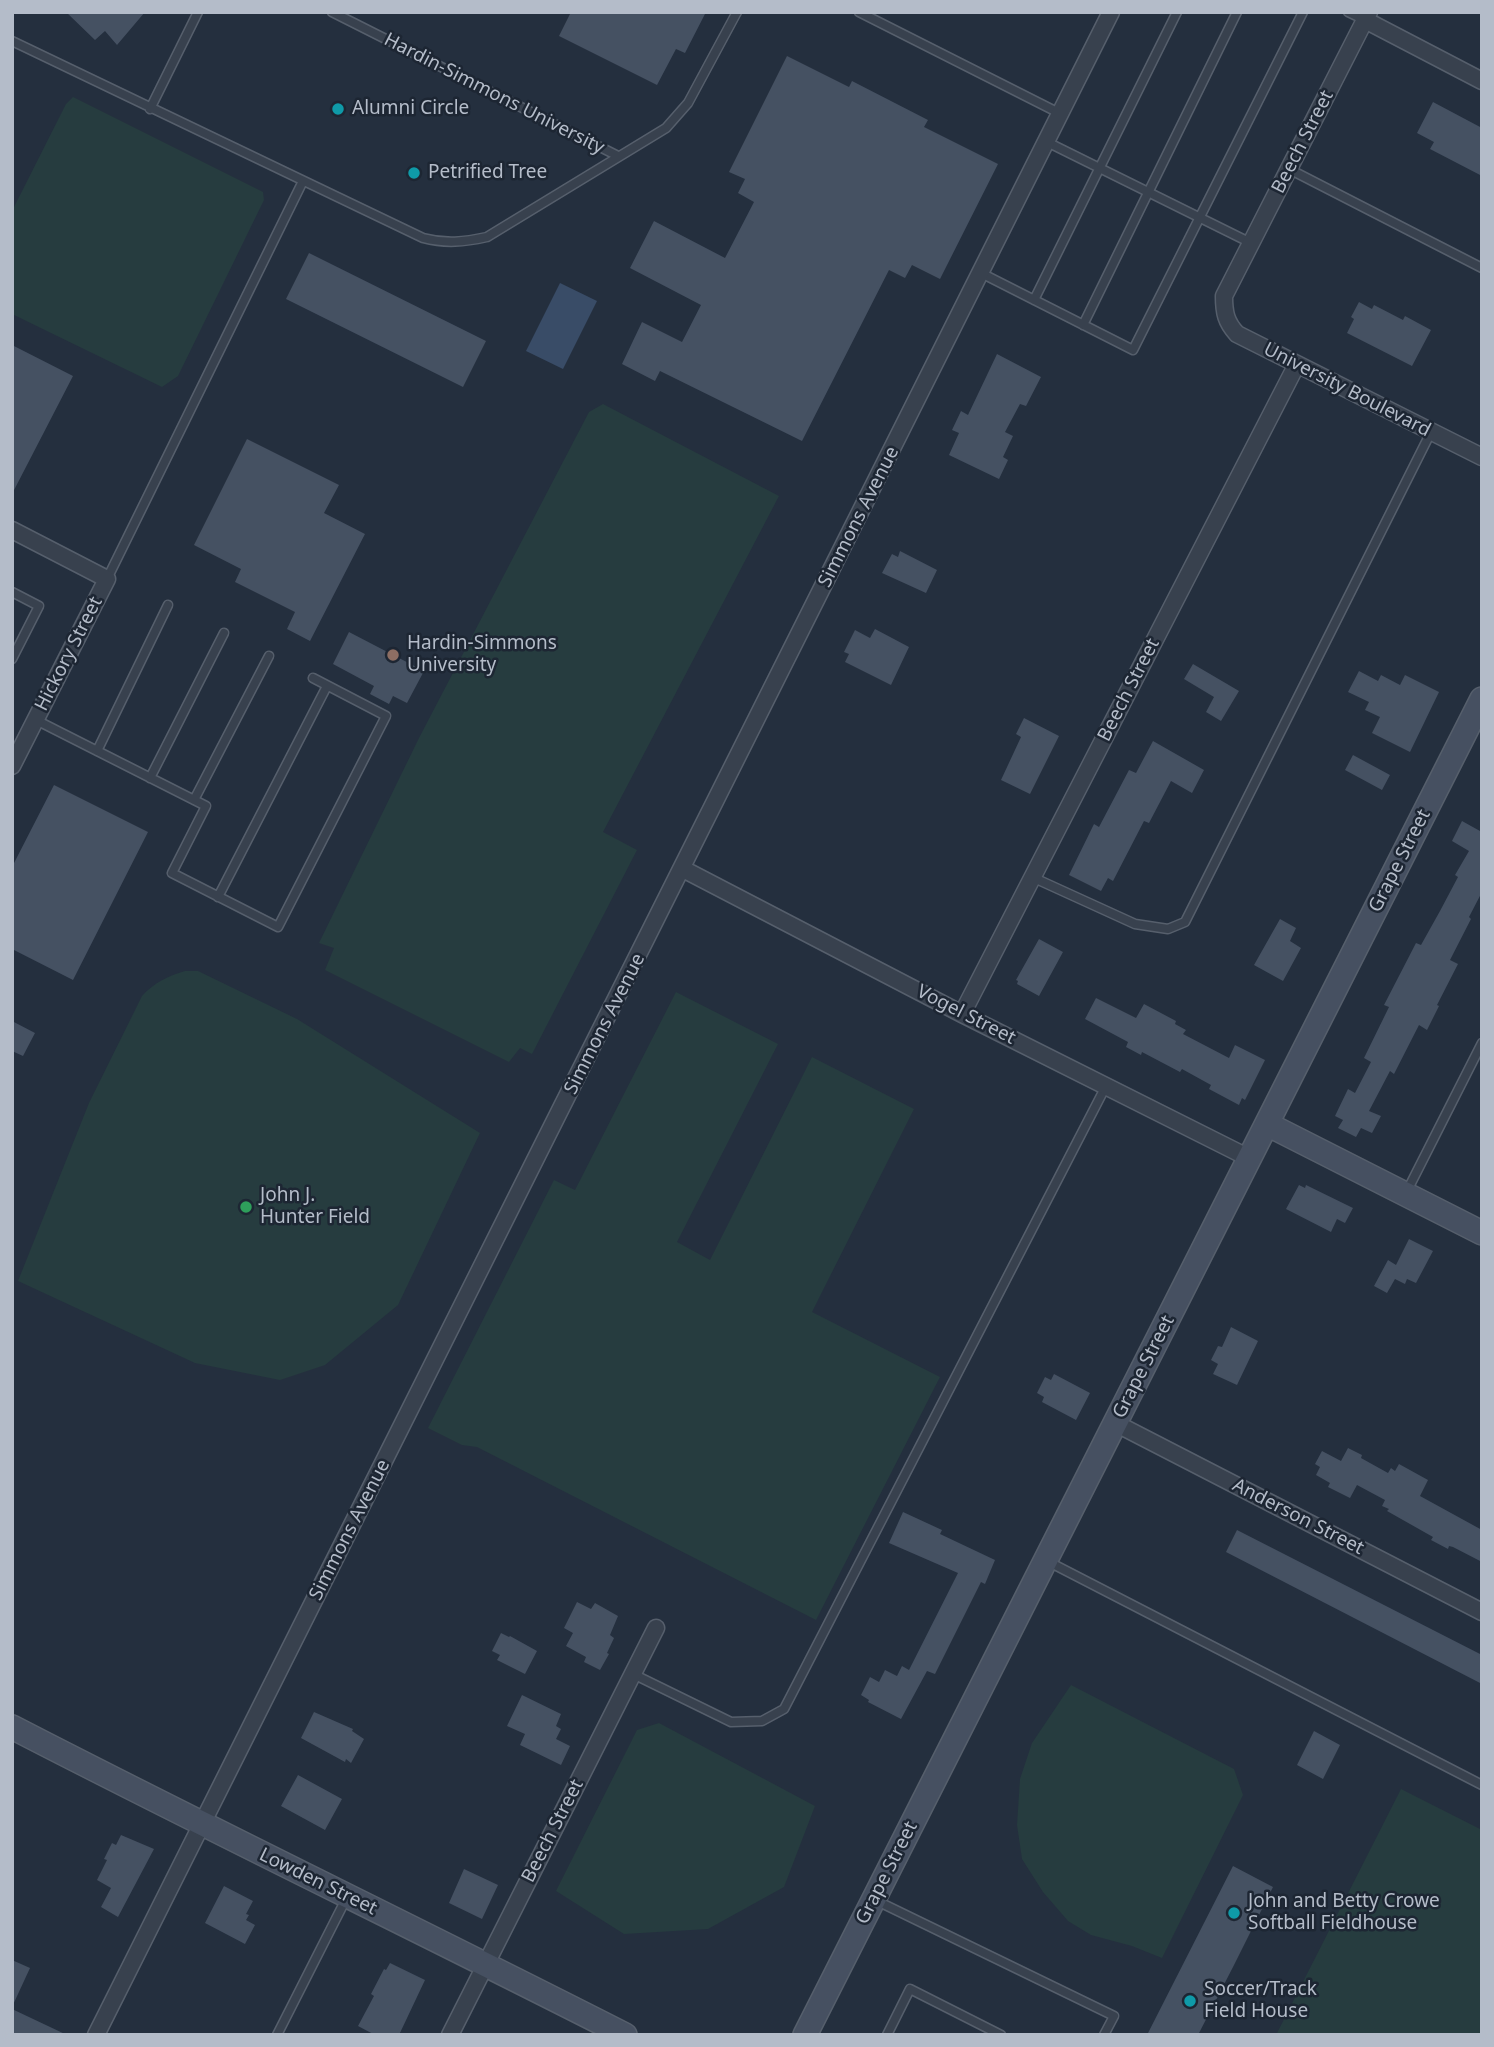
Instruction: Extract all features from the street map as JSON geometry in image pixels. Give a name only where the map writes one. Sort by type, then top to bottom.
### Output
[{"type":"street","name":"Simmons Avenue","points":[[96,2035],[1111,12]]},
{"type":"street","points":[[1367,16],[1482,81]]},
{"type":"street","name":"Beech Street","points":[[1224,311],[1224,296],[1367,16]]},
{"type":"street","name":"University Boulevard","points":[[1224,311],[1227,324],[1237,334],[1296,366],[1482,457]]},
{"type":"street","name":"Beech Street","points":[[962,1014],[1296,366]]},
{"type":"street","points":[[12,530],[107,579]]},
{"type":"street","name":"Hickory Street","points":[[12,766],[107,579]]},
{"type":"street","name":"Grape Street","points":[[805,2035],[1482,699]]},
{"type":"street","name":"Vogel Street","points":[[683,869],[962,1014],[1251,1158]]},
{"type":"street","points":[[1267,1124],[1482,1233]]},
{"type":"street","name":"Anderson Street","points":[[1115,1423],[1482,1612]]},
{"type":"street","name":"Beech Street","points":[[450,2035],[656,1628]]},
{"type":"street","name":"Lowden Street","points":[[12,1727],[202,1825],[625,2035]]},
{"type":"lane","points":[[150,108],[198,12]]},
{"type":"lane","name":"Hardin-Simmons University","points":[[332,12],[618,156]]},
{"type":"lane","name":"Hardin-Simmons University","points":[[12,41],[423,238],[441,243],[464,243],[487,237],[666,128],[688,103],[737,12]]},
{"type":"lane","points":[[859,12],[1061,114]]},
{"type":"lane","points":[[1034,300],[1177,12]]},
{"type":"lane","points":[[1083,325],[1237,12]]},
{"type":"lane","points":[[981,273],[1133,350],[1303,12]]},
{"type":"lane","points":[[1348,12],[1367,16]]},
{"type":"lane","points":[[1047,142],[1251,243]]},
{"type":"lane","points":[[1289,169],[1482,268]]},
{"type":"lane","points":[[107,579],[303,181]]},
{"type":"lane","points":[[1032,877],[1135,924],[1168,929],[1185,922],[1431,432]]},
{"type":"lane","points":[[12,592],[39,606],[13,658]]},
{"type":"lane","points":[[97,751],[168,604]]},
{"type":"lane","points":[[150,778],[224,633]]},
{"type":"lane","points":[[194,800],[269,656]]},
{"type":"lane","points":[[36,720],[206,806],[172,873],[278,927],[386,716],[313,678]]},
{"type":"lane","points":[[218,897],[327,686]]},
{"type":"lane","points":[[1406,1194],[1482,1043]]},
{"type":"lane","points":[[633,1674],[731,1722],[762,1721],[784,1709],[1106,1086]]},
{"type":"lane","points":[[1045,1560],[1482,1785]]},
{"type":"lane","points":[[277,2035],[348,1896]]},
{"type":"lane","points":[[874,1900],[1114,2015],[1104,2035]]},
{"type":"lane","points":[[887,2035],[910,1989],[1001,2035]]},
{"type":"green space","points":[[73,97],[263,192],[264,200],[178,376],[162,387],[12,314],[12,211],[66,104]]},
{"type":"green space","points":[[603,404],[779,496],[603,832],[637,850],[532,1054],[520,1048],[509,1062],[325,970],[334,948],[319,943],[419,738],[589,412]]},
{"type":"green space","name":"John J. Hunter Field","points":[[185,971],[198,971],[297,1019],[480,1133],[398,1305],[325,1365],[280,1380],[195,1363],[18,1281],[89,1103],[142,996],[162,980]]},
{"type":"green space","points":[[676,992],[778,1044],[677,1242],[710,1260],[812,1057],[914,1109],[812,1312],[940,1377],[816,1620],[477,1447],[462,1445],[428,1428],[554,1180],[575,1190]]},
{"type":"green space","points":[[1071,1685],[1234,1769],[1243,1795],[1162,1958],[1132,1946],[1091,1935],[1068,1921],[1043,1892],[1022,1859],[1017,1825],[1020,1779],[1032,1743]]},
{"type":"green space","points":[[659,1723],[815,1806],[784,1887],[708,1929],[624,1934],[556,1891],[637,1730]]},
{"type":"green space","points":[[1401,1789],[1482,1830],[1482,2035],[1276,2035]]},
{"type":"water","points":[[560,283],[597,301],[563,369],[526,351]]},
{"type":"building","points":[[66,12],[145,12],[117,45],[105,31],[95,40]]},
{"type":"building","points":[[571,12],[706,12],[685,53],[676,49],[657,85],[559,36]]},
{"type":"building","points":[[787,56],[849,87],[852,81],[928,120],[924,127],[998,164],[940,279],[912,265],[905,278],[889,270],[802,441],[660,371],[655,381],[622,364],[642,322],[682,342],[701,305],[630,268],[654,221],[725,258],[754,202],[738,193],[745,179],[729,172]]},
{"type":"building","points":[[1433,102],[1482,128],[1482,176],[1430,149],[1434,142],[1417,133]]},
{"type":"building","points":[[309,253],[486,341],[463,387],[286,299]]},
{"type":"building","points":[[1359,302],[1372,309],[1374,305],[1403,320],[1405,316],[1431,330],[1412,366],[1347,333]]},
{"type":"building","points":[[12,345],[73,376],[12,494]]},
{"type":"building","points":[[997,354],[1041,377],[1026,406],[1020,404],[1005,432],[1013,436],[1003,457],[1008,460],[999,479],[949,455],[959,433],[952,430],[961,411],[968,415]]},
{"type":"building","points":[[247,439],[339,485],[324,513],[365,534],[310,641],[287,629],[295,612],[235,582],[241,569],[194,545]]},
{"type":"building","points":[[900,551],[937,570],[926,593],[882,573],[892,554],[898,557]]},
{"type":"building","points":[[875,629],[909,647],[891,685],[845,662],[849,654],[844,652],[855,630],[870,638]]},
{"type":"building","points":[[349,632],[424,671],[407,703],[393,696],[389,704],[370,694],[374,686],[333,664]]},
{"type":"building","points":[[1193,664],[1239,691],[1221,721],[1206,712],[1214,697],[1184,679]]},
{"type":"building","points":[[1359,671],[1378,681],[1381,675],[1400,685],[1405,675],[1439,692],[1410,752],[1372,733],[1380,717],[1365,710],[1369,702],[1348,692]]},
{"type":"building","points":[[1024,718],[1059,736],[1030,794],[1001,780],[1021,737],[1016,734]]},
{"type":"building","points":[[1153,741],[1204,770],[1192,793],[1171,781],[1149,823],[1144,821],[1113,881],[1108,878],[1101,891],[1069,875],[1094,824],[1099,827],[1129,770],[1136,773]]},
{"type":"building","points":[[1353,755],[1390,775],[1382,790],[1345,770]]},
{"type":"building","points":[[54,785],[148,832],[73,980],[12,949],[12,867]]},
{"type":"building","points":[[1462,821],[1480,831],[1482,828],[1482,892],[1450,960],[1458,964],[1427,1030],[1419,1025],[1394,1074],[1390,1071],[1369,1111],[1381,1116],[1372,1133],[1361,1128],[1356,1137],[1338,1128],[1343,1120],[1335,1116],[1348,1089],[1355,1093],[1371,1062],[1364,1058],[1389,1007],[1384,1005],[1416,943],[1421,945],[1458,877],[1455,875],[1469,851],[1452,841]]},
{"type":"building","points":[[1280,919],[1296,928],[1290,941],[1301,948],[1283,981],[1254,965]]},
{"type":"building","points":[[1039,939],[1063,952],[1039,996],[1017,984],[1016,980]]},
{"type":"building","points":[[1096,998],[1136,1018],[1144,1004],[1176,1021],[1175,1024],[1186,1030],[1183,1034],[1229,1058],[1235,1045],[1265,1060],[1245,1100],[1242,1098],[1239,1105],[1209,1089],[1211,1085],[1182,1069],[1180,1072],[1142,1052],[1141,1055],[1126,1047],[1128,1042],[1085,1019]]},
{"type":"building","points":[[12,1021],[35,1033],[23,1056],[12,1051]]},
{"type":"building","points":[[1299,1185],[1305,1188],[1306,1185],[1353,1208],[1345,1223],[1337,1219],[1331,1232],[1286,1209]]},
{"type":"building","points":[[1409,1239],[1433,1251],[1416,1283],[1407,1279],[1405,1284],[1395,1279],[1387,1293],[1374,1286],[1388,1260],[1396,1265]]},
{"type":"building","points":[[1231,1327],[1258,1341],[1237,1385],[1213,1374],[1218,1364],[1211,1360],[1218,1346],[1222,1347]]},
{"type":"building","points":[[1054,1374],[1090,1393],[1076,1420],[1042,1402],[1044,1397],[1037,1393],[1045,1377],[1051,1380]]},
{"type":"building","points":[[1348,1448],[1388,1473],[1391,1468],[1395,1471],[1399,1464],[1428,1480],[1420,1496],[1482,1530],[1482,1562],[1453,1547],[1449,1546],[1448,1549],[1431,1540],[1433,1537],[1387,1511],[1389,1509],[1382,1506],[1385,1500],[1357,1485],[1350,1498],[1328,1487],[1330,1483],[1316,1475],[1320,1467],[1315,1464],[1322,1451],[1341,1461]]},
{"type":"building","points":[[903,1512],[942,1530],[940,1534],[995,1560],[985,1584],[981,1582],[935,1674],[927,1671],[901,1719],[868,1702],[869,1700],[861,1695],[870,1677],[879,1682],[885,1670],[897,1676],[902,1666],[909,1670],[958,1573],[889,1543]]},
{"type":"building","points":[[1237,1530],[1482,1655],[1482,1684],[1226,1552]]},
{"type":"building","points":[[577,1602],[591,1609],[595,1603],[618,1616],[610,1635],[614,1638],[607,1653],[609,1654],[600,1670],[584,1662],[586,1657],[566,1646],[573,1633],[564,1628]]},
{"type":"building","points":[[501,1633],[537,1651],[525,1674],[497,1660],[500,1655],[492,1651]]},
{"type":"building","points":[[522,1695],[561,1714],[556,1726],[561,1729],[556,1739],[570,1746],[561,1765],[520,1745],[525,1734],[507,1726]]},
{"type":"building","points":[[314,1712],[353,1729],[352,1731],[364,1739],[351,1763],[301,1738]]},
{"type":"building","points":[[1314,1731],[1340,1745],[1323,1779],[1297,1765]]},
{"type":"building","points":[[298,1775],[342,1799],[325,1830],[281,1806]]},
{"type":"building","points":[[121,1835],[154,1849],[118,1917],[101,1907],[111,1888],[97,1880],[112,1843],[116,1845]]},
{"type":"building","points":[[1233,1866],[1273,1887],[1233,1967],[1198,2035],[1147,2035]]},
{"type":"building","points":[[464,1869],[498,1885],[482,1919],[449,1903]]},
{"type":"building","points":[[224,1886],[253,1901],[246,1920],[255,1925],[245,1944],[205,1923]]},
{"type":"building","points":[[12,1960],[30,1968],[12,2007]]},
{"type":"building","points":[[390,1963],[425,1980],[399,2035],[375,2035],[358,2026],[374,1996],[371,1994]]},
{"type":"building","points":[[12,2009],[67,2035],[12,2035]]},
{"type":"place","name":"Alumni Circle","points":[[338,109]]},
{"type":"place","name":"Petrified Tree","points":[[414,173]]},
{"type":"place","name":"Hardin-Simmons University","points":[[393,655]]},
{"type":"place","name":"John J. Hunter Field","points":[[246,1207]]},
{"type":"place","name":"John and Betty Crowe Softball Fieldhouse","points":[[1234,1913]]},
{"type":"place","name":"Soccer/Track Field House","points":[[1190,2001]]}]
